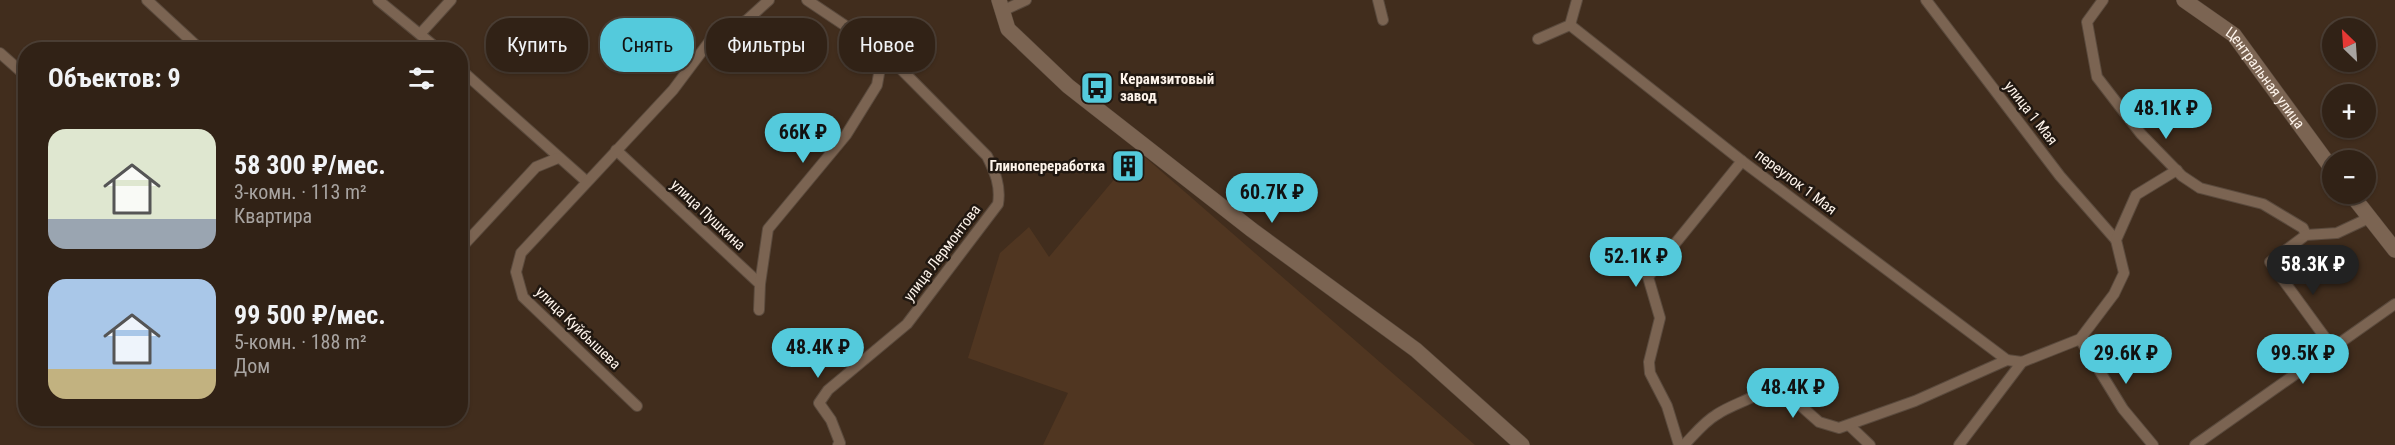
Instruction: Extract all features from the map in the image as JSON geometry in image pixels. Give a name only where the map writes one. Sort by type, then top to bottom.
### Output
[{"type":"street","points":[[147,0],[192,42]]},
{"type":"street","points":[[378,0],[431,42]]},
{"type":"street","points":[[421,33],[451,0]]},
{"type":"street","name":"улица Куйбышева","points":[[637,406],[523,297],[516,272],[521,253],[586,181],[674,90],[709,42],[747,20],[769,0]]},
{"type":"street","name":"улица Лермонтова","points":[[807,0],[839,21]]},
{"type":"street","points":[[1026,0],[1001,6],[1008,29],[1068,86],[1252,230],[1416,350],[1522,445]]},
{"type":"street","points":[[1377,0],[1383,20]]},
{"type":"street","points":[[1538,39],[1569,25],[1577,0]]},
{"type":"street","name":"улица 1 Мая","points":[[1926,0],[2061,176],[2116,240]]},
{"type":"street","points":[[2103,0],[2087,22],[2097,77],[2141,134],[2177,170],[2200,188],[2263,204],[2302,228],[2306,235]]},
{"type":"street","name":"Центральная улица","points":[[2184,0],[2234,36],[2322,155]]},
{"type":"street","name":"переулок 1 Мая","points":[[1569,25],[1743,161],[2007,360]]},
{"type":"street","points":[[0,53],[18,69]]},
{"type":"street","points":[[759,310],[760,284],[768,229],[846,135],[877,86],[879,72]]},
{"type":"street","name":"улица Лермонтова","points":[[838,445],[840,442],[831,420],[819,403],[828,390],[907,324],[998,204],[996,175],[987,156],[904,72]]},
{"type":"street","points":[[468,76],[586,181]]},
{"type":"street","name":"улица Пушкина","points":[[616,150],[760,284]]},
{"type":"street","points":[[468,240],[536,167],[558,158]]},
{"type":"street","points":[[1679,445],[1667,406],[1650,373],[1649,362],[1660,318],[1648,277],[1743,161]]},
{"type":"street","points":[[1684,445],[1713,416],[1744,400],[1763,394],[1774,382],[1809,414],[1831,427],[1850,426],[1915,401],[2007,360],[2022,362],[2080,339],[2114,294],[2124,273],[2116,240],[2136,195],[2177,170]]},
{"type":"street","points":[[2358,204],[2395,250]]},
{"type":"street","points":[[2332,347],[2270,262],[2306,235],[2337,233],[2369,218]]},
{"type":"street","points":[[2195,445],[2395,304]]},
{"type":"street","points":[[2080,339],[2123,409],[2153,445]]},
{"type":"street","points":[[1959,445],[2022,362]]},
{"type":"street","points":[[1850,426],[1870,445]]},
{"type":"shaded area","points":[[1138,151],[1475,445],[1043,445],[1068,393],[968,358],[1000,253],[1029,227],[1049,257]]},
{"type":"place","name":"Керамзитовый завод","points":[[1097,88]]},
{"type":"place","name":"Глинопереработка","points":[[1128,166]]}]
